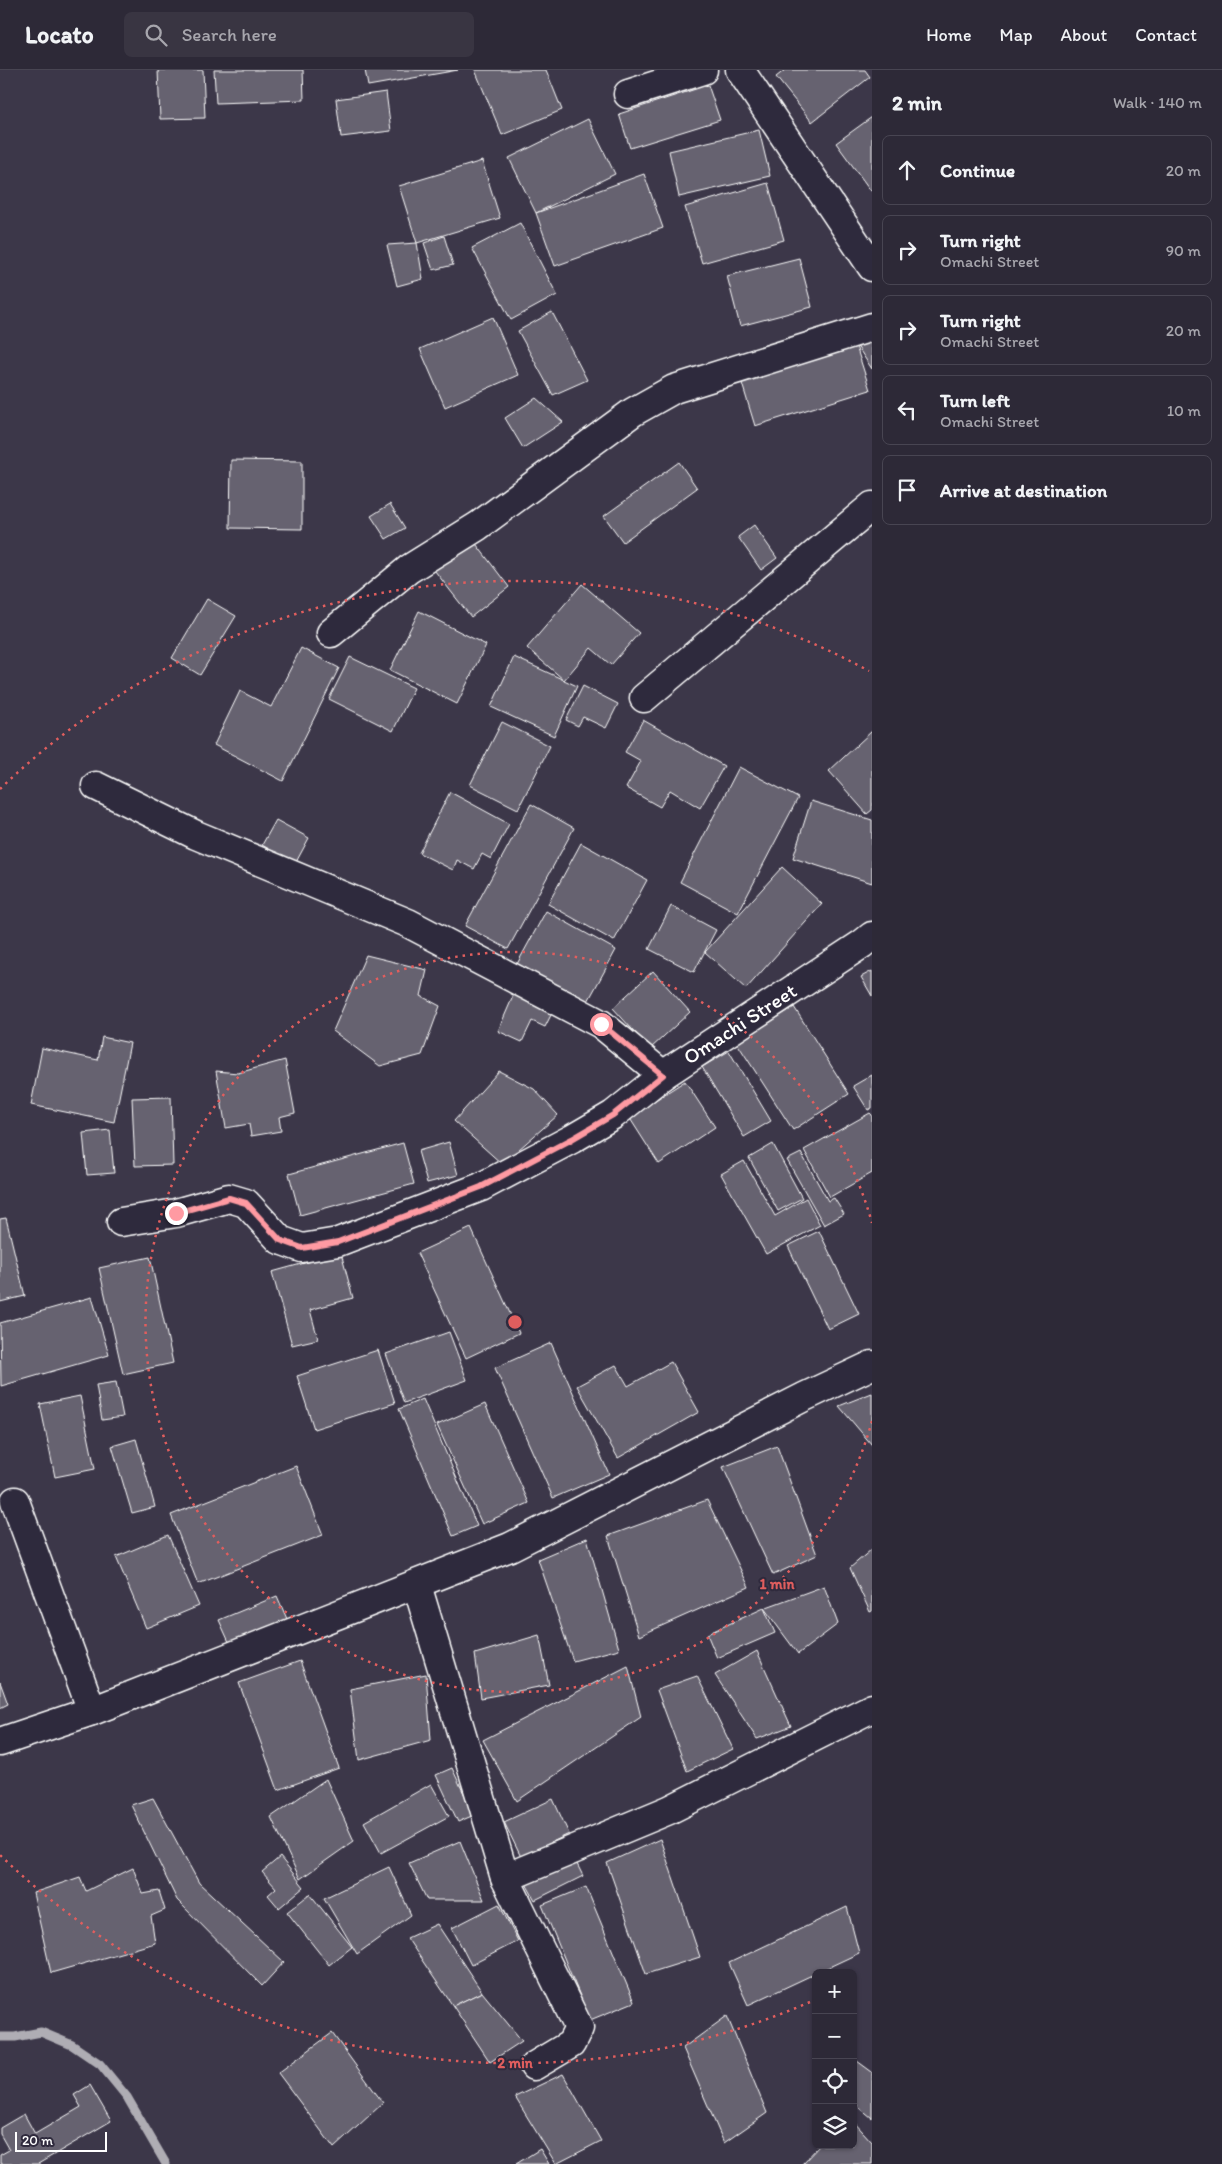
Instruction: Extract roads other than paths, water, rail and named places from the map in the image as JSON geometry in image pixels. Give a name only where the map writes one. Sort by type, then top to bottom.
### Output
[{"type":"street","points":[[628,94],[703,70]]},
{"type":"street","points":[[740,70],[872,266]]},
{"type":"street","points":[[331,633],[409,569],[478,526],[634,412],[674,389],[872,327]]},
{"type":"street","points":[[644,698],[872,506]]},
{"type":"street","points":[[96,786],[196,835],[408,923],[601,1024],[663,1075]]},
{"type":"street","name":"Omachi Street","points":[[121,1222],[176,1213],[229,1198],[246,1203],[280,1240],[302,1248],[338,1242],[481,1187],[572,1139],[613,1115],[663,1075],[872,936]]},
{"type":"street","points":[[0,1742],[92,1711],[510,1547],[804,1397],[872,1365]]},
{"type":"street","points":[[15,1501],[92,1711]]},
{"type":"street","points":[[417,1584],[506,1878],[580,2028],[570,2044],[534,2066]]},
{"type":"street","points":[[506,1878],[669,1810],[872,1708]]},
{"type":"waterway","points":[[0,2037],[15,2037],[41,2032],[72,2045],[100,2064],[127,2097],[166,2164]]}]
